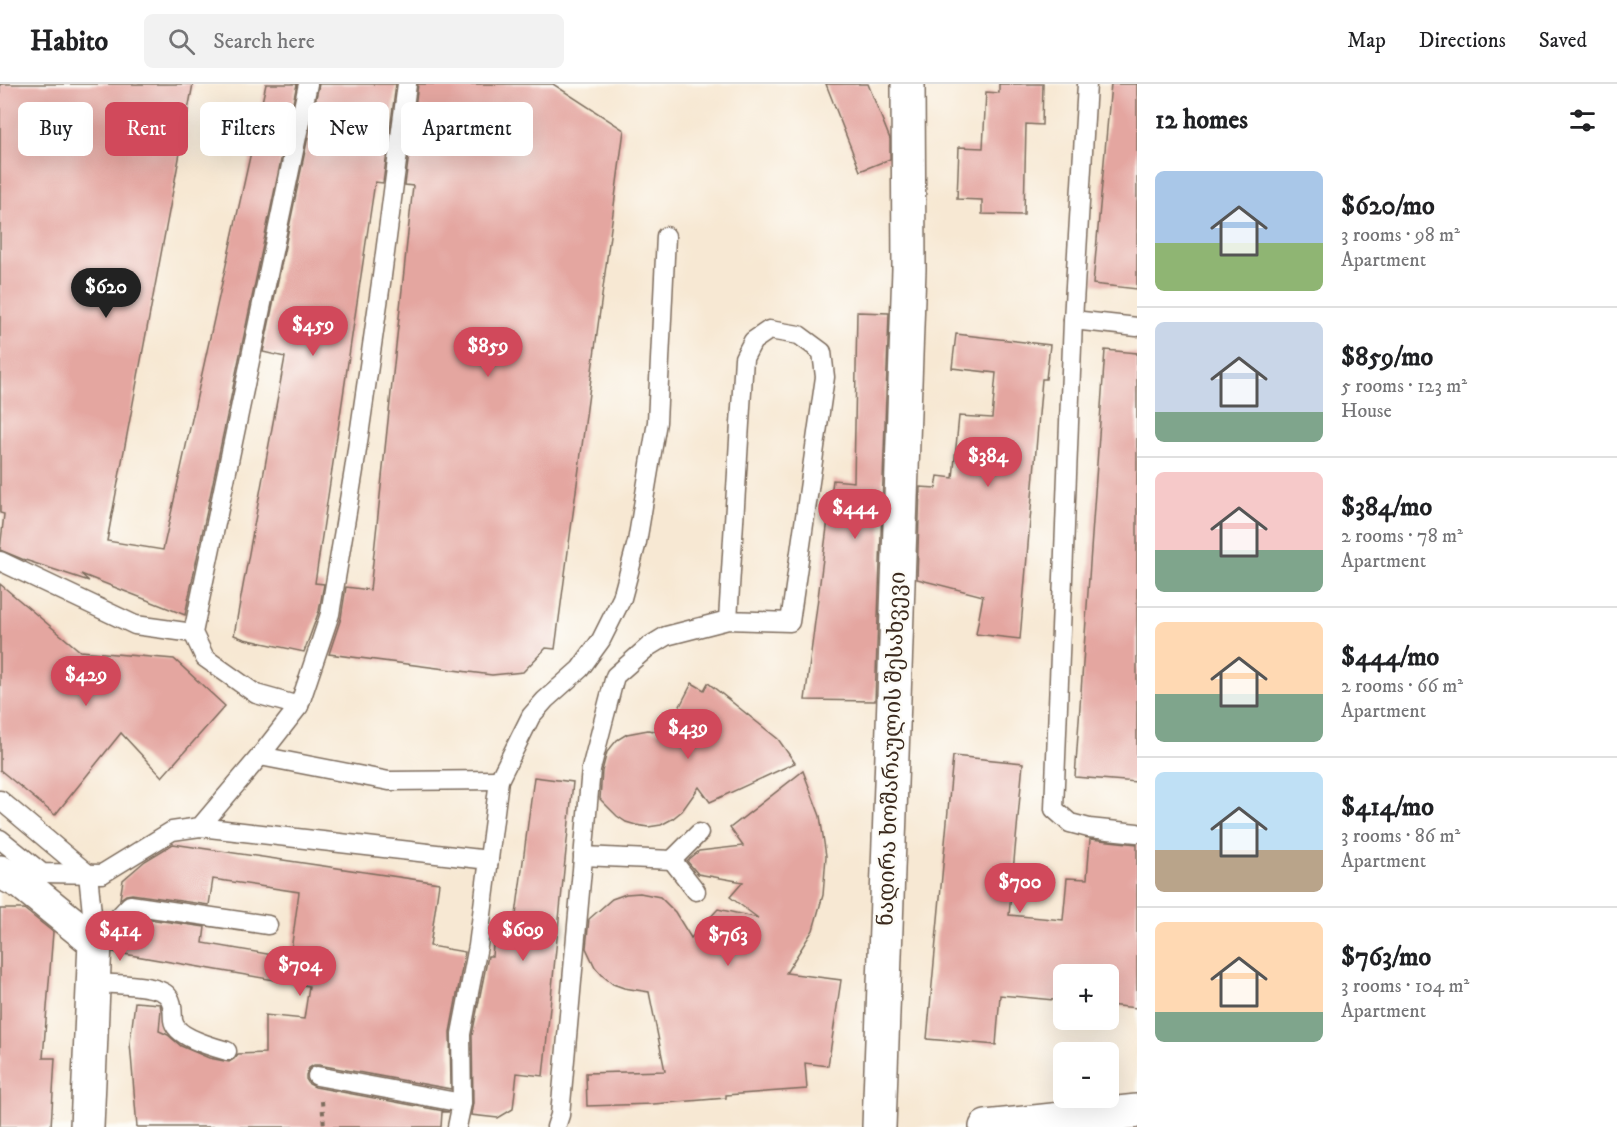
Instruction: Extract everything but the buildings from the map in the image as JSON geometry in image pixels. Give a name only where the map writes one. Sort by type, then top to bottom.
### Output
[{"type":"street","name":"ნადირა ხოშარაულის შესახვევი","points":[[879,1127],[909,269],[908,84]]},
{"type":"street","points":[[0,872],[22,883],[95,942],[87,1127]]},
{"type":"street","points":[[986,1127],[1022,1125],[1137,1111]]},
{"type":"lane","points":[[299,706],[256,694],[205,658],[193,633],[308,84]]},
{"type":"lane","points":[[200,827],[299,706],[330,614],[367,379],[407,84]]},
{"type":"lane","points":[[1087,84],[1073,320],[1053,810],[1070,823],[1089,828],[1137,833]]},
{"type":"lane","points":[[457,1127],[462,1103],[461,1034],[478,946],[499,780],[531,716],[545,700],[580,669],[601,640],[622,598],[637,542],[657,422],[666,236]]},
{"type":"lane","points":[[1073,320],[1137,327]]},
{"type":"lane","points":[[556,1127],[560,1115],[591,769],[615,676],[648,647],[666,636],[728,620],[790,622],[825,377],[822,352],[799,335],[769,330],[753,341],[744,358],[728,620]]},
{"type":"lane","points":[[0,561],[135,625],[193,633]]},
{"type":"lane","points":[[260,756],[389,781],[499,780]]},
{"type":"lane","points":[[0,800],[88,874],[95,942]]},
{"type":"lane","points":[[0,839],[42,873],[102,874],[172,831],[200,827],[489,861]]},
{"type":"lane","points":[[583,856],[672,860],[699,833]]},
{"type":"lane","points":[[672,860],[696,891]]},
{"type":"lane","points":[[95,942],[130,905],[268,925]]},
{"type":"lane","points":[[93,983],[156,988],[166,993],[174,1008],[174,1024],[179,1030],[207,1046],[227,1051]]},
{"type":"lane","points":[[317,1076],[462,1103]]}]
